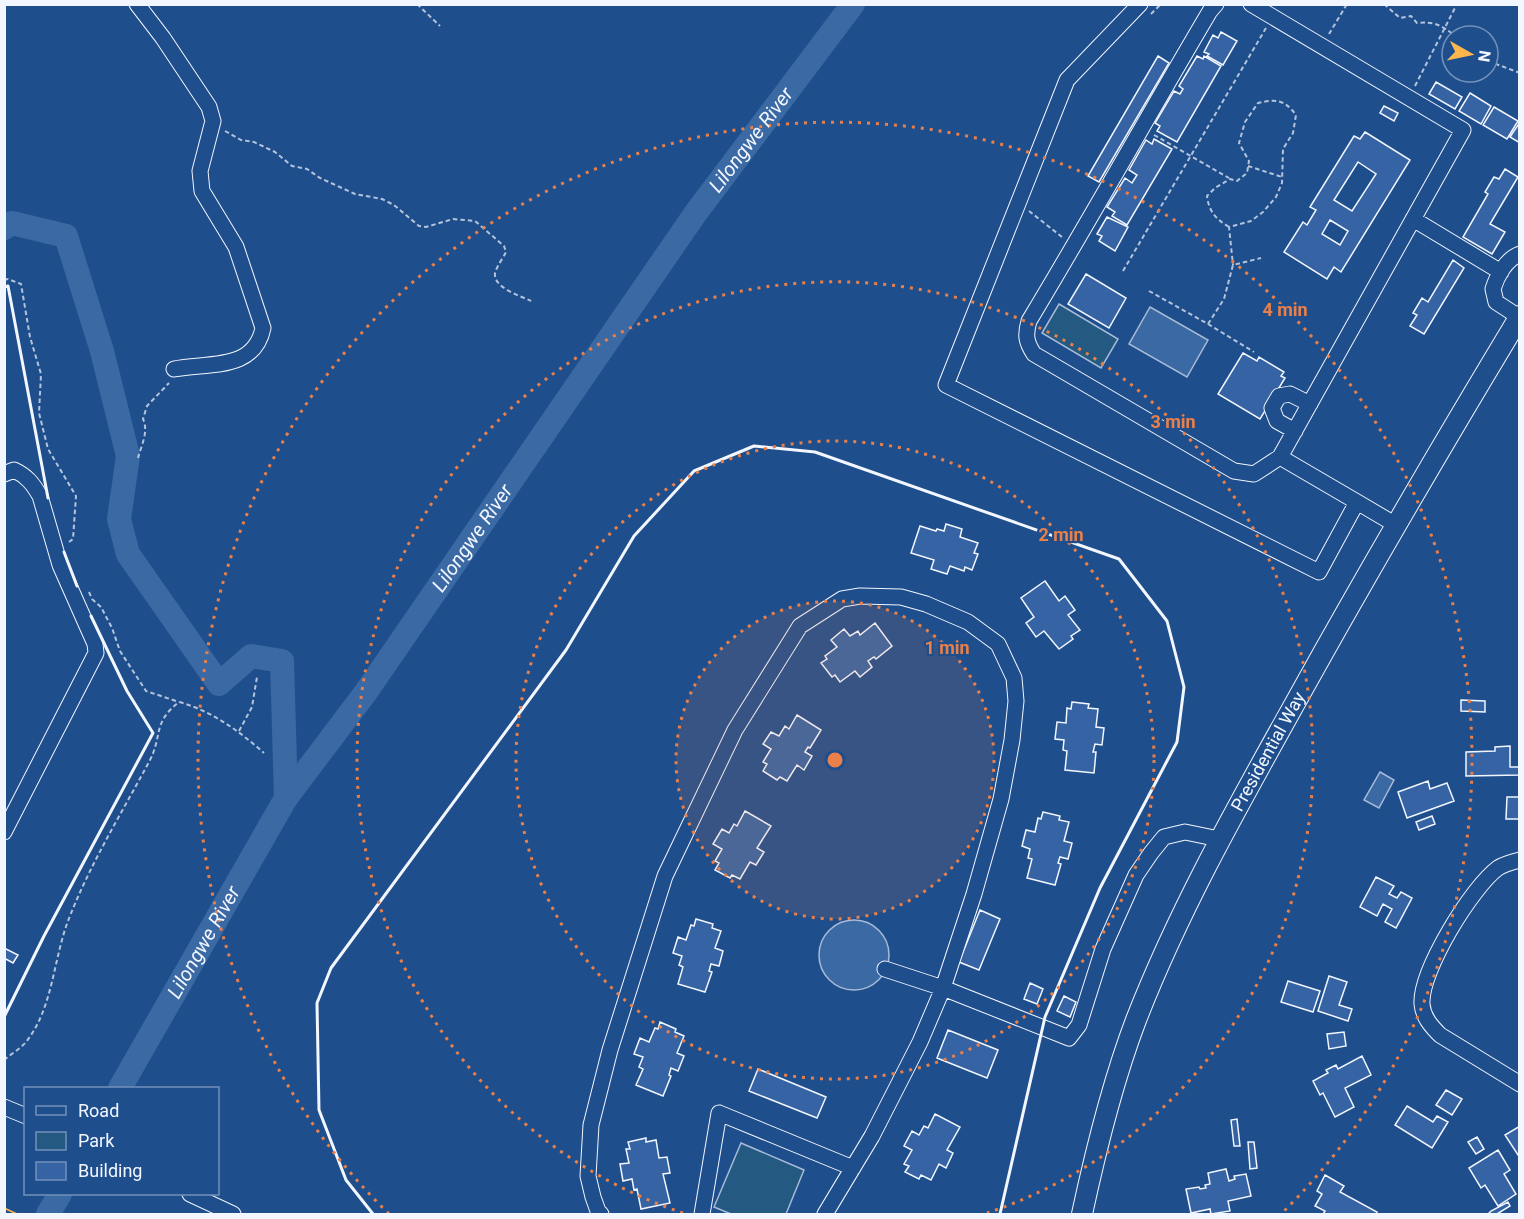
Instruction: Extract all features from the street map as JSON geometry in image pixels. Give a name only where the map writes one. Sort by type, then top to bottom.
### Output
[{"type":"main road","name":"Presidential Way","points":[[1082,1215],[1106,1111],[1136,1021],[1176,925],[1219,839],[1359,587],[1519,317]]},
{"type":"street","points":[[137,4],[163,38],[209,107],[213,122],[200,171],[202,191],[236,248],[263,328],[261,339],[250,351],[236,360],[219,365],[174,369]]},
{"type":"street","points":[[1140,4],[1067,80],[945,385],[1319,572],[1357,502]]},
{"type":"street","points":[[1216,4],[1141,127],[1029,321],[1025,333],[1027,344],[1034,354],[1234,471],[1254,474],[1280,457],[1463,130],[1251,4]]},
{"type":"street","points":[[1413,219],[1501,272]]},
{"type":"street","points":[[1519,317],[1501,307],[1493,296],[1495,283],[1501,272],[1512,257],[1520,254]]},
{"type":"street","points":[[1295,431],[1277,421],[1272,408],[1279,396],[1290,394],[1310,404]]},
{"type":"street","points":[[1280,457],[1396,525]]},
{"type":"street","points":[[4,474],[14,470],[24,475],[40,496],[60,565],[95,644],[96,653],[4,832]]},
{"type":"street","points":[[601,1215],[588,1178],[591,1125],[617,1027],[665,876],[735,730],[800,626],[842,599],[860,596],[901,597],[926,604],[968,622],[998,644],[1014,678],[1016,701],[1001,798],[974,894],[943,988],[914,1053],[872,1136],[825,1215]]},
{"type":"street","points":[[885,969],[943,988],[1069,1038],[1079,1025],[1086,997],[1136,875],[1151,853],[1164,837],[1185,832],[1219,839]]},
{"type":"street","points":[[1520,860],[1499,868],[1478,889],[1437,953],[1425,985],[1422,1001],[1429,1024],[1440,1035],[1520,1084]]},
{"type":"street","points":[[4,1107],[24,1115]]},
{"type":"street","points":[[702,1215],[719,1113],[853,1168]]},
{"type":"street","points":[[192,1195],[233,1215]]},
{"type":"path","points":[[417,4],[440,26]]},
{"type":"path","points":[[1144,21],[1161,4]]},
{"type":"path","points":[[1322,47],[1347,4]]},
{"type":"path","points":[[1384,4],[1400,18],[1411,16],[1417,23],[1429,21],[1440,26]]},
{"type":"path","points":[[1447,24],[1457,4]]},
{"type":"path","points":[[1124,271],[1273,16]]},
{"type":"path","points":[[1409,97],[1440,38]]},
{"type":"path","points":[[1500,66],[1520,73]]},
{"type":"path","points":[[1141,127],[1237,181],[1247,173],[1249,161],[1239,143],[1245,122],[1258,103],[1275,100],[1290,106],[1296,115],[1293,133],[1283,149],[1282,183],[1276,197],[1263,212],[1251,221],[1229,227],[1215,219],[1208,206],[1207,196],[1230,179]]},
{"type":"path","points":[[213,122],[228,134],[275,152],[292,166],[306,169],[355,194],[382,199],[394,205],[419,226],[426,227],[453,219],[475,221],[504,246],[506,252],[495,274],[496,280],[500,285],[531,301]]},
{"type":"path","points":[[1248,166],[1282,177]]},
{"type":"path","points":[[1028,210],[1074,246]]},
{"type":"path","points":[[1208,324],[1224,299],[1233,265],[1229,227]]},
{"type":"path","points":[[1233,265],[1262,258]]},
{"type":"path","points":[[4,280],[8,279],[21,284],[30,337],[41,374],[39,413],[48,449],[76,496],[74,539],[66,544]]},
{"type":"path","points":[[1149,291],[1254,352]]},
{"type":"path","points":[[138,458],[145,433],[146,425],[143,419],[147,406],[170,383],[174,369]]},
{"type":"path","points":[[88,590],[112,627],[120,651],[146,691],[193,706],[239,731],[264,753]]},
{"type":"path","points":[[239,731],[252,707],[257,677]]},
{"type":"path","points":[[4,1060],[25,1043],[38,1021],[49,996],[68,922],[106,840],[151,758],[160,724],[166,712],[179,702]]},
{"type":"green space","points":[[1059,304],[1118,339],[1101,368],[1042,333]]},
{"type":"green space","points":[[741,1143],[804,1170],[786,1214],[731,1214],[714,1207]]},
{"type":"shaded area","points":[[1150,307],[1208,340],[1187,377],[1129,344]]},
{"type":"shaded area","points":[[1380,772],[1394,780],[1379,808],[1364,800]]},
{"type":"shaded area","points":[[854,920],[867,923],[879,930],[886,942],[889,955],[886,968],[879,980],[867,987],[854,990],[841,987],[829,980],[822,968],[819,955],[822,942],[829,930],[841,923]]},
{"type":"building","points":[[1221,32],[1237,41],[1223,65],[1204,52],[1213,35],[1218,38]]},
{"type":"building","points":[[1158,56],[1169,63],[1099,182],[1088,176]]},
{"type":"building","points":[[1197,56],[1203,59],[1204,56],[1221,66],[1177,142],[1157,131],[1160,126],[1155,123],[1174,91],[1180,94],[1183,89],[1179,86]]},
{"type":"building","points":[[1436,82],[1462,97],[1455,109],[1429,94]]},
{"type":"building","points":[[1470,93],[1491,106],[1481,124],[1459,111]]},
{"type":"building","points":[[1384,106],[1398,113],[1394,121],[1380,113]]},
{"type":"building","points":[[1494,107],[1518,121],[1507,139],[1483,125]]},
{"type":"building","points":[[1520,122],[1520,143],[1510,137]]},
{"type":"building","points":[[1365,132],[1410,160],[1341,272],[1334,267],[1327,279],[1284,252],[1303,222],[1307,225],[1316,210],[1310,207],[1354,136],[1360,139]],"holes":[[[1358,162],[1376,174],[1352,211],[1334,200]],[[1330,220],[1348,231],[1340,245],[1322,234]]]},
{"type":"building","points":[[1154,139],[1172,149],[1127,225],[1112,216],[1115,212],[1107,207],[1125,178],[1132,183],[1137,175],[1129,170],[1146,140],[1152,144]]},
{"type":"building","points":[[1505,169],[1518,177],[1490,224],[1505,232],[1492,254],[1463,237],[1488,194],[1485,192],[1494,177],[1499,179]]},
{"type":"building","points":[[1107,217],[1128,227],[1115,251],[1099,241],[1102,236],[1097,234]]},
{"type":"building","points":[[1453,260],[1464,268],[1424,334],[1410,326],[1417,315],[1413,313],[1422,298],[1428,302]]},
{"type":"building","points":[[1086,274],[1126,298],[1109,328],[1068,304]]},
{"type":"building","points":[[1243,353],[1257,361],[1259,357],[1284,372],[1281,376],[1285,378],[1260,419],[1218,394]]},
{"type":"building","points":[[946,524],[962,529],[960,537],[978,543],[974,553],[978,554],[972,570],[965,567],[964,571],[950,566],[947,574],[931,569],[934,560],[911,553],[920,526],[944,531]]},
{"type":"building","points":[[1045,581],[1059,601],[1065,596],[1075,610],[1068,615],[1080,630],[1071,636],[1073,639],[1059,649],[1044,631],[1036,637],[1026,623],[1034,617],[1021,598]]},
{"type":"building","points":[[875,623],[892,646],[876,659],[874,657],[868,661],[872,667],[860,677],[855,671],[840,682],[835,675],[832,677],[821,663],[827,659],[825,656],[837,647],[831,640],[844,629],[850,636],[858,631],[860,635]]},
{"type":"building","points":[[1461,700],[1485,701],[1485,712],[1461,711]]},
{"type":"building","points":[[1072,702],[1089,704],[1088,708],[1098,709],[1096,727],[1104,728],[1102,745],[1095,744],[1093,752],[1096,752],[1094,773],[1065,770],[1067,751],[1063,750],[1064,740],[1055,739],[1057,722],[1066,723],[1067,708],[1071,709]]},
{"type":"building","points":[[797,715],[821,730],[805,752],[812,756],[804,770],[797,765],[787,781],[780,777],[777,780],[763,771],[767,764],[763,762],[771,749],[763,744],[771,732],[779,736],[785,726],[789,729]]},
{"type":"building","points":[[1510,746],[1510,767],[1520,767],[1520,775],[1466,776],[1466,752],[1495,751],[1495,747]]},
{"type":"building","points":[[1428,781],[1430,789],[1447,783],[1454,801],[1407,818],[1398,792]]},
{"type":"building","points":[[1507,797],[1520,797],[1520,819],[1506,819]]},
{"type":"building","points":[[745,811],[771,826],[757,848],[764,852],[756,865],[750,862],[740,879],[732,875],[730,878],[715,870],[719,863],[715,861],[722,849],[713,844],[722,829],[729,833],[734,824],[737,826]]},
{"type":"building","points":[[1043,812],[1060,816],[1059,820],[1069,822],[1064,841],[1072,843],[1068,859],[1060,857],[1058,863],[1061,864],[1055,885],[1027,878],[1032,859],[1028,858],[1030,849],[1022,846],[1026,830],[1035,832],[1038,818],[1041,819]]},
{"type":"building","points":[[1432,816],[1435,824],[1419,830],[1416,822]]},
{"type":"building","points":[[1376,877],[1394,886],[1389,894],[1397,898],[1401,892],[1412,898],[1396,928],[1385,922],[1392,909],[1383,904],[1377,916],[1360,907]]},
{"type":"building","points":[[980,910],[1000,919],[979,970],[959,962]]},
{"type":"building","points":[[696,919],[713,924],[712,928],[721,931],[715,948],[723,951],[719,966],[711,964],[709,971],[712,972],[705,992],[678,984],[683,967],[679,965],[682,956],[673,953],[678,937],[686,940],[691,925],[694,926]]},
{"type":"building","points":[[4,948],[18,955],[13,963],[4,958]]},
{"type":"building","points":[[1329,976],[1347,982],[1339,1005],[1352,1009],[1348,1021],[1318,1011]]},
{"type":"building","points":[[1288,981],[1320,991],[1313,1012],[1281,1002]]},
{"type":"building","points":[[1030,983],[1043,989],[1037,1004],[1024,999]]},
{"type":"building","points":[[1064,996],[1076,1002],[1070,1017],[1057,1011]]},
{"type":"building","points":[[660,1022],[676,1029],[675,1032],[684,1036],[677,1053],[684,1056],[678,1071],[671,1068],[669,1075],[671,1076],[663,1096],[636,1085],[643,1069],[639,1067],[643,1057],[634,1054],[640,1038],[649,1042]]},
{"type":"building","points":[[948,1030],[998,1050],[987,1078],[937,1058]]},
{"type":"building","points":[[1344,1032],[1346,1046],[1329,1049],[1327,1034]]},
{"type":"building","points":[[1362,1056],[1371,1075],[1345,1088],[1354,1107],[1335,1117],[1323,1093],[1320,1095],[1313,1081],[1328,1073],[1326,1070],[1336,1065],[1338,1069]]},
{"type":"building","points":[[758,1069],[826,1097],[817,1118],[749,1091]]},
{"type":"building","points":[[1446,1090],[1462,1099],[1452,1115],[1436,1105]]},
{"type":"building","points":[[1407,1106],[1433,1122],[1437,1116],[1448,1122],[1432,1148],[1395,1125]]},
{"type":"building","points":[[935,1114],[960,1127],[947,1150],[953,1153],[946,1168],[939,1164],[931,1180],[921,1175],[919,1179],[905,1172],[909,1166],[904,1164],[912,1150],[904,1146],[912,1131],[919,1135],[924,1126],[928,1128]]},
{"type":"building","points":[[1237,1119],[1240,1146],[1234,1146],[1231,1120]]},
{"type":"building","points":[[1520,1126],[1520,1158],[1505,1135]]},
{"type":"building","points":[[1477,1137],[1484,1149],[1476,1154],[1468,1142]]},
{"type":"building","points":[[646,1138],[646,1142],[656,1140],[659,1158],[667,1157],[670,1173],[663,1174],[670,1203],[641,1209],[637,1189],[634,1190],[632,1179],[623,1181],[620,1164],[629,1163],[626,1149],[630,1149],[628,1142]]},
{"type":"building","points":[[1248,1142],[1254,1142],[1257,1168],[1250,1169]]},
{"type":"building","points":[[1498,1150],[1510,1170],[1504,1174],[1516,1194],[1498,1206],[1485,1185],[1481,1188],[1469,1168]]},
{"type":"building","points":[[1226,1169],[1229,1181],[1235,1179],[1234,1176],[1246,1174],[1251,1196],[1228,1201],[1230,1211],[1211,1214],[1210,1209],[1191,1213],[1186,1189],[1206,1188],[1205,1185],[1210,1184],[1208,1173]]},
{"type":"building","points":[[1325,1175],[1344,1186],[1340,1192],[1377,1212],[1376,1214],[1323,1214],[1325,1211],[1315,1206],[1322,1194],[1317,1191]]},
{"type":"building","points":[[1508,1202],[1510,1206],[1497,1214],[1488,1214],[1491,1211]]},
{"type":"waterway","name":"Lilongwe River","points":[[121,1087],[286,798],[366,692],[695,214],[853,4]]},
{"type":"waterway","points":[[4,228],[12,223],[66,236],[102,351],[128,456],[119,519],[128,554],[219,684],[251,656],[282,661],[286,798]]},
{"type":"waterway","name":"Lilongwe River","points":[[48,1214],[59,1195]]},
{"type":"wall","points":[[4,287],[8,286],[48,498]]},
{"type":"wall","points":[[373,1214],[346,1180],[319,1110],[317,1003],[331,968],[566,650],[634,536],[694,471],[754,446],[815,452],[1119,559],[1167,621],[1184,687],[1177,742],[1100,888],[1045,1017],[1000,1214]]},
{"type":"wall","points":[[64,552],[77,586]]},
{"type":"wall","points":[[4,1017],[44,936],[153,733],[127,691],[91,616]]},
{"type":"power","points":[[4,1208],[17,1214]]}]
